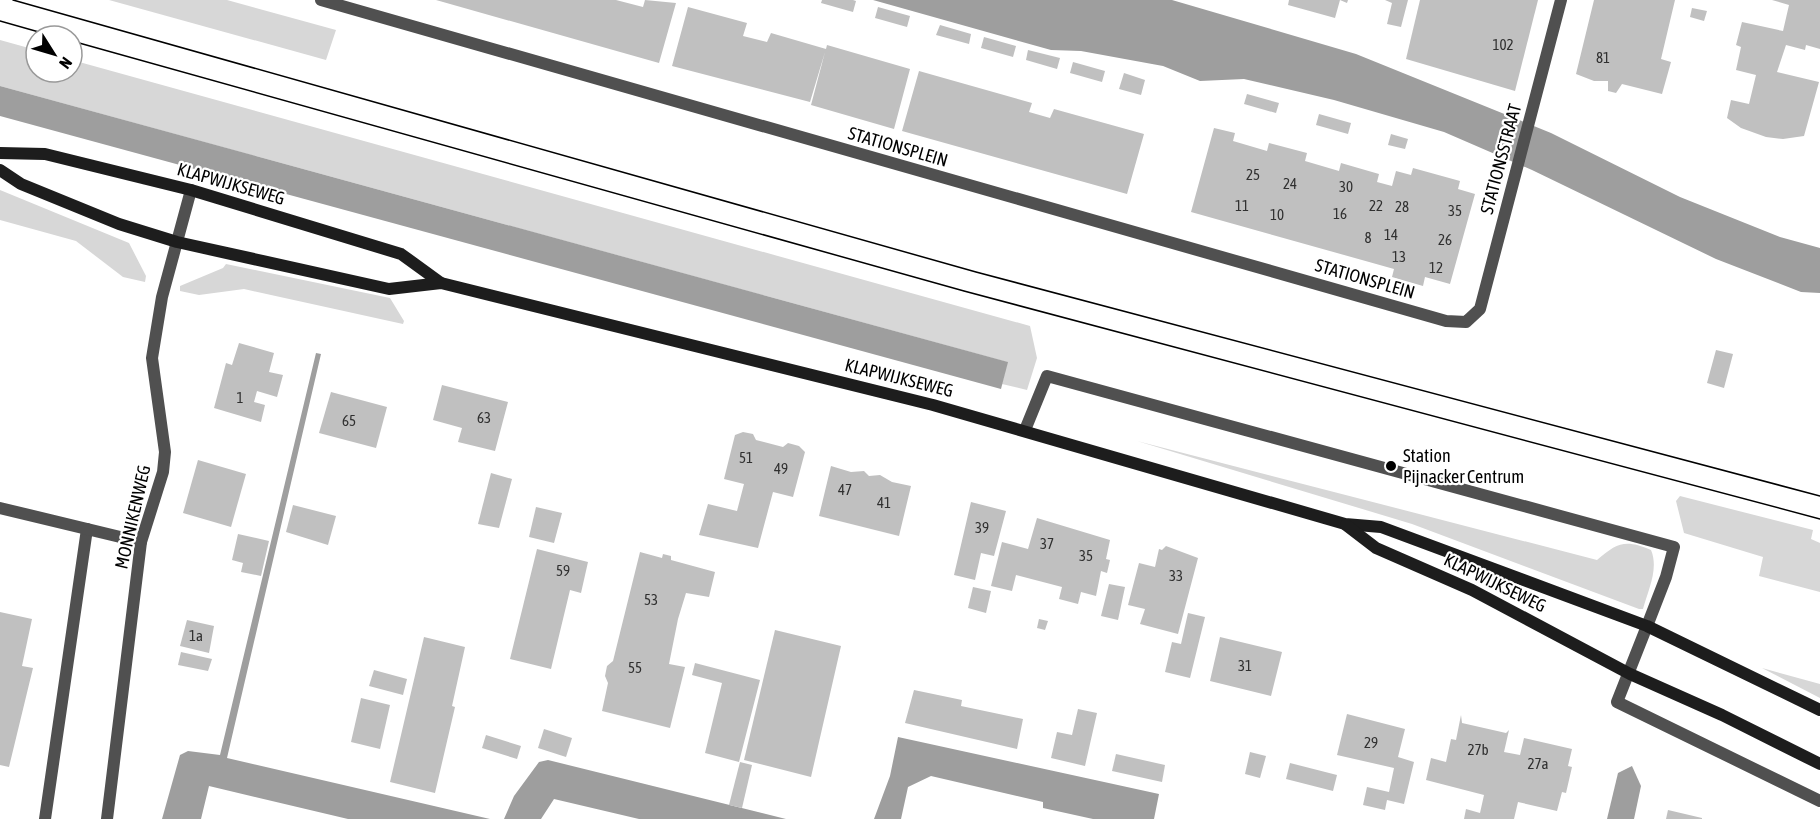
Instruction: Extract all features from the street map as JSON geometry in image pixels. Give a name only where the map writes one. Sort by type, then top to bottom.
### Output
[{"type":"main road","name":"KLAPWIJKSEWEG","points":[[0,153],[45,154],[191,190],[401,254],[441,283]]},
{"type":"main road","name":"KLAPWIJKSEWEG","points":[[0,170],[21,184],[119,224],[177,242],[389,289],[441,283],[933,405],[1345,524],[1381,527],[1647,626],[1820,710]]},
{"type":"main road","name":"KLAPWIJKSEWEG","points":[[1345,524],[1376,549],[1473,590],[1630,674],[1722,715],[1820,764]]},
{"type":"street","name":"STATIONSPLEIN","points":[[321,0],[1446,321],[1466,321]]},
{"type":"street","name":"STATIONSSTRAAT","points":[[1466,321],[1480,309],[1561,0]]},
{"type":"street","name":"MONNIKENWEG","points":[[107,819],[141,542],[163,472],[165,452],[152,358],[162,297],[191,190]]},
{"type":"street","points":[[1025,430],[1047,376],[1674,547],[1666,578],[1630,674],[1617,702],[1820,801]]},
{"type":"street","points":[[0,508],[141,542]]},
{"type":"street","points":[[45,819],[87,529]]},
{"type":"shaded area","points":[[109,0],[227,0],[336,30],[326,60]]},
{"type":"shaded area","points":[[873,0],[1172,0],[1356,54],[1551,133],[1680,197],[1780,237],[1820,248],[1820,293],[1801,292],[1716,259],[1532,170],[1444,132],[1334,100],[1244,79],[1200,81],[1163,66],[1081,51],[1051,50]]},
{"type":"shaded area","points":[[0,40],[24,47],[24,84],[84,84],[84,63],[1030,326],[1037,358],[1027,390],[1002,384],[1007,362],[0,86]]},
{"type":"shaded area","points":[[0,86],[1008,362],[1001,389],[0,116]]},
{"type":"shaded area","points":[[0,190],[129,243],[146,276],[145,282],[123,277],[76,241],[0,220]]},
{"type":"shaded area","points":[[226,264],[390,298],[404,321],[403,324],[244,289],[199,295],[180,291],[180,286],[223,268]]},
{"type":"shaded area","points":[[316,353],[321,354],[227,758],[490,819],[348,819],[209,786],[201,819],[162,819],[180,755],[188,751],[220,755]]},
{"type":"shaded area","points":[[1137,441],[1597,560],[1622,544],[1642,547],[1651,550],[1653,557],[1650,587],[1643,609],[1639,609],[1412,524]]},
{"type":"shaded area","points":[[1680,496],[1813,530],[1811,539],[1820,543],[1820,592],[1759,576],[1763,557],[1684,533],[1676,501]]},
{"type":"shaded area","points":[[1762,668],[1820,684],[1820,698]]},
{"type":"shaded area","points":[[898,737],[1159,794],[1154,819],[1093,819],[1043,808],[1043,802],[931,776],[908,787],[901,819],[874,819],[890,776]]},
{"type":"shaded area","points":[[548,760],[786,819],[639,819],[554,799],[541,819],[504,819],[514,796],[539,762]]},
{"type":"shaded area","points":[[1632,766],[1641,786],[1634,819],[1607,819],[1618,773]]},
{"type":"building","points":[[436,0],[616,0],[643,7],[645,0],[676,3],[659,63]]},
{"type":"building","points":[[822,0],[856,1],[853,12],[821,3]]},
{"type":"building","points":[[1289,0],[1340,0],[1335,18],[1288,5]]},
{"type":"building","points":[[1385,0],[1408,0],[1401,27],[1387,24],[1392,3]]},
{"type":"building","points":[[1420,0],[1538,0],[1515,91],[1406,59]]},
{"type":"building","points":[[1594,0],[1675,0],[1661,59],[1671,62],[1662,94],[1622,84],[1616,93],[1608,91],[1608,81],[1594,81],[1576,74]]},
{"type":"building","points":[[1772,0],[1820,0],[1820,49],[1806,45],[1805,50],[1786,45],[1777,72],[1819,82],[1804,136],[1783,139],[1766,137],[1741,128],[1727,118],[1731,100],[1749,104],[1756,75],[1736,70],[1741,47],[1736,45],[1742,22],[1783,31],[1789,5]]},
{"type":"building","points":[[688,7],[747,23],[743,36],[767,42],[771,33],[826,49],[827,45],[910,69],[894,129],[811,105],[825,52],[810,102],[672,66]]},
{"type":"building","points":[[878,7],[910,16],[907,27],[875,18]]},
{"type":"building","points":[[1692,8],[1707,11],[1704,21],[1690,17]]},
{"type":"building","points":[[940,25],[971,34],[969,44],[936,35]]},
{"type":"building","points":[[984,37],[1016,46],[1013,57],[981,48]]},
{"type":"building","points":[[1028,50],[1060,58],[1057,69],[1026,60]]},
{"type":"building","points":[[1073,62],[1105,71],[1102,82],[1070,73]]},
{"type":"building","points":[[919,71],[1032,103],[1029,112],[1050,118],[1054,109],[1144,134],[1127,194],[902,131]]},
{"type":"building","points":[[1124,73],[1145,80],[1141,95],[1119,89]]},
{"type":"building","points":[[1247,94],[1279,103],[1276,113],[1244,104]]},
{"type":"building","points":[[1319,114],[1351,123],[1348,134],[1316,125]]},
{"type":"building","points":[[1214,128],[1235,133],[1233,141],[1267,151],[1269,143],[1307,153],[1305,161],[1339,171],[1341,163],[1379,174],[1377,182],[1392,186],[1396,171],[1411,175],[1413,168],[1460,181],[1458,189],[1475,194],[1450,284],[1425,277],[1423,286],[1392,277],[1394,269],[1191,212]]},
{"type":"building","points":[[1391,134],[1408,139],[1405,149],[1388,145]]},
{"type":"building","points":[[239,343],[274,353],[269,372],[283,375],[277,397],[257,391],[254,402],[265,405],[261,422],[214,408],[226,363],[232,365]]},
{"type":"building","points":[[1716,350],[1733,354],[1724,388],[1707,383]]},
{"type":"building","points":[[442,385],[508,402],[495,451],[458,442],[462,428],[433,420]]},
{"type":"building","points":[[331,392],[387,407],[376,448],[319,433]]},
{"type":"building","points":[[743,432],[753,434],[756,440],[783,447],[788,443],[799,446],[805,452],[793,497],[773,492],[758,548],[699,535],[708,504],[737,511],[744,484],[724,479],[735,435]]},
{"type":"building","points":[[198,460],[246,474],[231,527],[183,513]]},
{"type":"building","points":[[831,466],[851,472],[864,471],[869,476],[880,475],[892,482],[911,486],[899,536],[819,516]]},
{"type":"building","points":[[491,473],[512,479],[499,528],[478,524]]},
{"type":"building","points":[[971,502],[1006,511],[994,556],[981,553],[975,580],[954,575]]},
{"type":"building","points":[[293,505],[336,516],[328,545],[286,532]]},
{"type":"building","points":[[536,507],[562,513],[554,543],[529,537]]},
{"type":"building","points":[[1037,518],[1110,540],[1106,559],[1110,560],[1107,573],[1101,571],[1096,596],[1081,592],[1078,604],[1059,599],[1062,587],[1016,575],[1012,591],[991,586],[1002,542],[1028,549]]},
{"type":"building","points":[[238,534],[269,541],[261,576],[241,572],[243,563],[232,560]]},
{"type":"building","points":[[1166,546],[1198,558],[1178,634],[1140,624],[1145,609],[1128,605],[1139,563],[1155,567],[1159,549],[1162,550]]},
{"type":"building","points":[[537,549],[588,562],[581,593],[570,590],[551,669],[510,659]]},
{"type":"building","points":[[640,552],[662,558],[663,554],[671,556],[671,560],[715,572],[709,597],[686,593],[678,619],[669,664],[685,667],[670,728],[602,711],[608,683],[605,676],[607,666],[613,661]]},
{"type":"building","points":[[1109,584],[1125,587],[1118,620],[1101,616]]},
{"type":"building","points":[[973,587],[991,591],[986,613],[968,608]]},
{"type":"building","points":[[0,612],[32,619],[22,666],[33,668],[9,767],[0,765]]},
{"type":"building","points":[[1188,613],[1205,617],[1190,678],[1165,672],[1172,642],[1181,644]]},
{"type":"building","points":[[1039,619],[1048,621],[1045,630],[1037,628]]},
{"type":"building","points":[[187,620],[214,626],[209,653],[180,646]]},
{"type":"building","points":[[775,630],[841,646],[811,777],[744,760]]},
{"type":"building","points":[[424,637],[465,647],[452,706],[455,707],[435,793],[390,782]]},
{"type":"building","points":[[1220,637],[1282,652],[1271,696],[1210,681]]},
{"type":"building","points":[[181,652],[212,659],[208,671],[178,665]]},
{"type":"building","points":[[695,663],[760,680],[739,762],[705,753],[722,683],[692,675]]},
{"type":"building","points":[[374,670],[407,679],[403,695],[369,686]]},
{"type":"building","points":[[914,690],[962,700],[961,706],[1023,719],[1017,749],[905,723]]},
{"type":"building","points":[[361,698],[390,705],[380,749],[351,742]]},
{"type":"building","points":[[1078,709],[1097,713],[1085,766],[1051,758],[1057,732],[1072,735]]},
{"type":"building","points":[[1347,714],[1405,729],[1398,757],[1414,762],[1404,804],[1387,800],[1385,810],[1363,805],[1367,787],[1389,792],[1394,768],[1337,755]]},
{"type":"building","points":[[1461,715],[1462,723],[1506,733],[1509,730],[1504,752],[1520,755],[1524,738],[1572,749],[1568,766],[1572,767],[1566,793],[1562,792],[1557,811],[1518,802],[1514,819],[1464,819],[1466,809],[1480,813],[1484,795],[1426,780],[1431,758],[1446,762],[1451,739],[1456,740]]},
{"type":"building","points":[[544,729],[572,738],[566,757],[538,748]]},
{"type":"building","points":[[486,735],[521,746],[517,759],[482,748]]},
{"type":"building","points":[[1250,752],[1266,756],[1260,778],[1245,774]]},
{"type":"building","points":[[1116,754],[1165,765],[1162,782],[1112,771]]},
{"type":"building","points":[[740,762],[752,765],[742,808],[729,805]]},
{"type":"building","points":[[1290,763],[1337,775],[1333,791],[1286,779]]},
{"type":"building","points":[[1668,810],[1702,818],[1702,819],[1666,819]]},
{"type":"tram line","points":[[13,0],[976,272],[1820,496]]},
{"type":"tram line","points":[[0,21],[24,28]]},
{"type":"tram line","points":[[84,44],[964,291],[1820,519]]},
{"type":"place","name":"Station Pijnacker Centrum","points":[[1391,466]]}]
